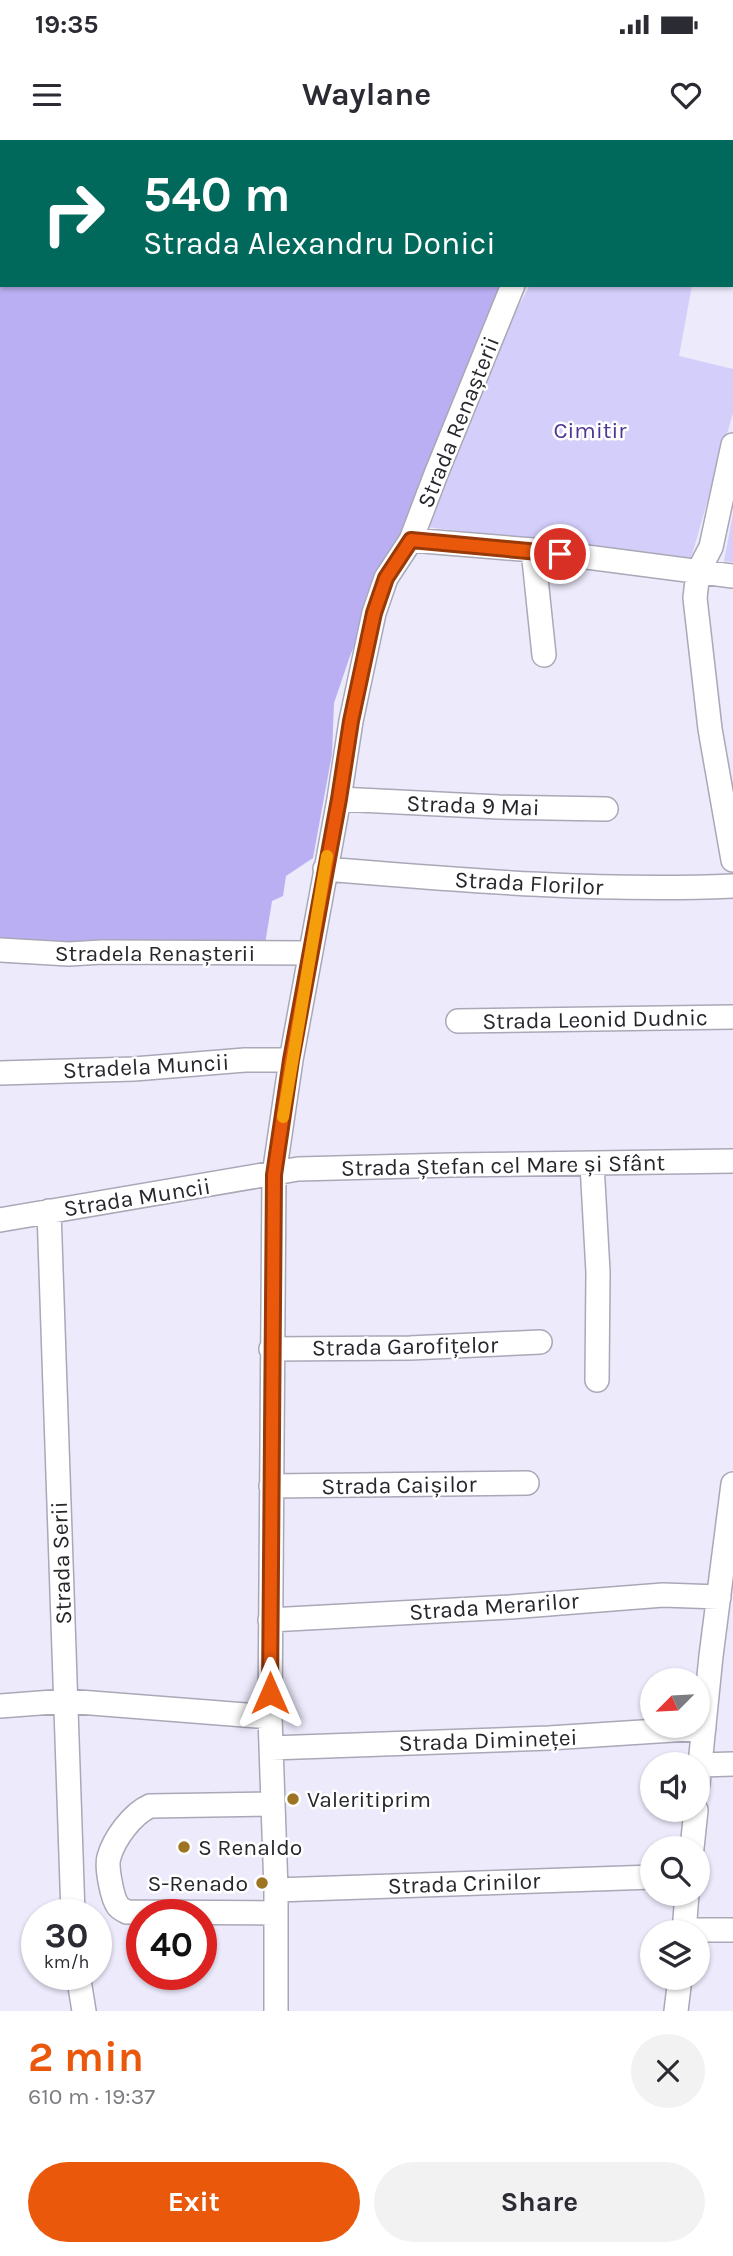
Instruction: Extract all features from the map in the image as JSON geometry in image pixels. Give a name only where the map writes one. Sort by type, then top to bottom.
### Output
[{"type":"street","name":"Strada Renașterii","points":[[276,2011],[276,1902],[270,1717],[274,1175],[291,1060],[351,721],[374,613],[386,578],[411,540],[512,287]]},
{"type":"street","points":[[733,445],[711,547],[698,572],[695,598],[710,729],[733,860]]},
{"type":"street","points":[[411,540],[533,550],[733,576]]},
{"type":"street","points":[[533,550],[544,655]]},
{"type":"street","name":"Strada 9 Mai","points":[[339,799],[606,809]]},
{"type":"street","name":"Strada Florilor","points":[[325,869],[561,885],[684,888],[733,886]]},
{"type":"street","name":"Stradela Renașterii","points":[[0,950],[69,954],[144,951],[310,953]]},
{"type":"street","name":"Strada Leonid Dudnic","points":[[458,1021],[733,1017]]},
{"type":"street","name":"Stradela Muncii","points":[[0,1073],[291,1060]]},
{"type":"street","name":"Strada Ștefan cel Mare și Sfânt","points":[[274,1175],[312,1169],[733,1161]]},
{"type":"street","points":[[592,1164],[598,1272],[597,1380]]},
{"type":"street","name":"Strada Muncii","points":[[0,1220],[274,1175]]},
{"type":"street","name":"Strada Serii","points":[[49,1211],[72,1899]]},
{"type":"street","name":"Strada Garofițelor","points":[[271,1349],[410,1348],[540,1342]]},
{"type":"street","name":"Strada Caișilor","points":[[271,1486],[527,1483]]},
{"type":"street","points":[[710,1687],[724,1590],[733,1484]]},
{"type":"street","name":"Strada Merarilor","points":[[270,1620],[510,1607],[724,1590]]},
{"type":"street","points":[[0,1706],[65,1701],[270,1717]]},
{"type":"street","name":"Strada Dimineței","points":[[271,1748],[640,1732]]},
{"type":"street","points":[[710,1771],[733,1764]]},
{"type":"street","name":"Strada Crinilor","points":[[273,1804],[150,1806],[141,1810],[128,1823],[107,1859],[112,1895],[118,1907],[127,1912],[640,1878]]},
{"type":"street","points":[[710,1930],[733,1930]]},
{"type":"street","points":[[81,1990],[84,2011]]},
{"type":"street","points":[[676,2011],[679,1990]]},
{"type":"green space","name":"Cimitir","points":[[529,287],[692,287],[679,356],[733,369],[733,413],[691,558],[426,527],[500,340]]},
{"type":"green space","points":[[733,514],[733,562],[724,561]]},
{"type":"shaded area","points":[[0,287],[505,287],[350,656],[334,703],[332,754],[313,858],[286,876],[283,896],[272,901],[265,944],[0,945]]},
{"type":"slow traffic","points":[[283,1117],[327,856]]},
{"type":"place","name":"Valeritiprim","points":[[293,1799]]},
{"type":"place","name":"S Renaldo","points":[[184,1847]]},
{"type":"place","name":"S-Renado","points":[[262,1883]]},
{"type":"route","points":[[270,1693],[274,1175],[328,850],[374,613],[386,578],[411,540],[560,554]]}]
